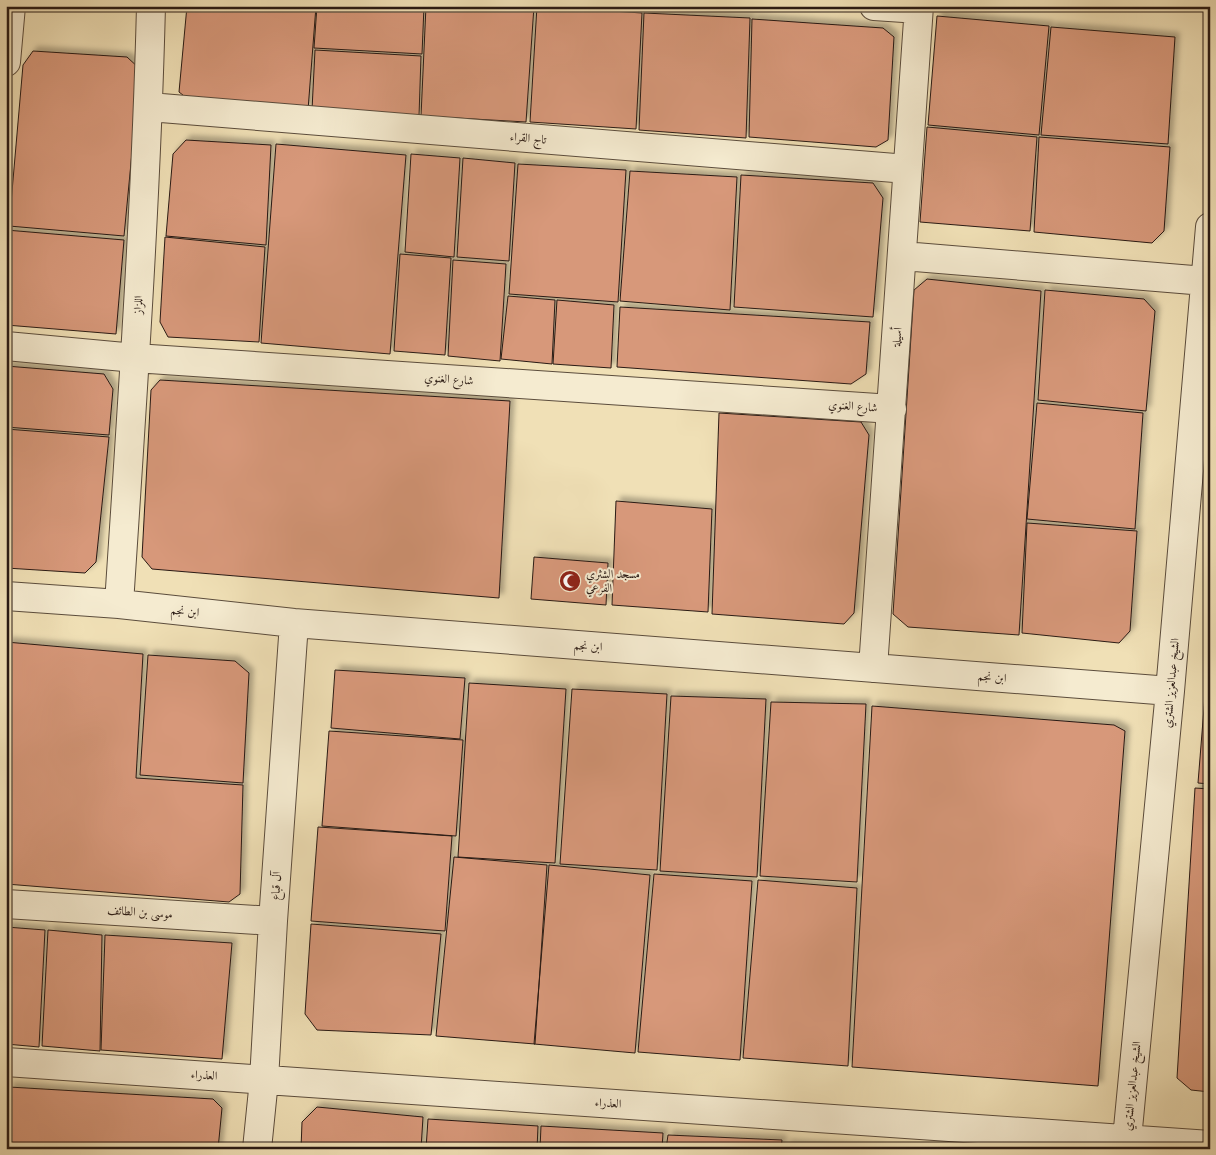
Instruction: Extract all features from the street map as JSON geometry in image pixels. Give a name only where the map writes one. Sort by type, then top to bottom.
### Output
[{"type":"street","points":[[6,62],[11,6]]},
{"type":"street","name":"اللزاز","points":[[119,604],[149,107],[151,6]]},
{"type":"street","points":[[874,6],[919,8]]},
{"type":"street","name":"أسيلة","points":[[874,668],[919,8]]},
{"type":"street","name":"تاج القراء","points":[[149,107],[907,169]]},
{"type":"street","name":"الشيخ عبدالعزيز الشتري","points":[[1127,1139],[1170,692],[1210,227]]},
{"type":"street","points":[[903,256],[1206,281]]},
{"type":"street","name":"شارع الغنوي","points":[[6,346],[135,358],[892,408]]},
{"type":"street","name":"ابن نجم","points":[[6,596],[119,604],[294,624],[1170,692]]},
{"type":"street","name":"آل قباع","points":[[257,1149],[264,1080],[294,624]]},
{"type":"street","name":"موسى بن الطائف","points":[[6,904],[273,921]]},
{"type":"street","name":"العذراء","points":[[6,1062],[1210,1145]]},
{"type":"building","points":[[187,6],[316,6],[308,110],[188,99],[179,92]]},
{"type":"building","points":[[317,6],[424,6],[422,54],[314,48]]},
{"type":"building","points":[[426,6],[534,6],[526,122],[421,116]]},
{"type":"building","points":[[537,6],[642,13],[636,129],[530,122]]},
{"type":"building","points":[[644,13],[750,18],[746,138],[639,130]]},
{"type":"building","points":[[937,16],[1049,26],[1039,135],[928,125]]},
{"type":"building","points":[[752,19],[883,28],[894,37],[888,140],[876,147],[749,137]]},
{"type":"building","points":[[1051,27],[1175,37],[1168,144],[1041,135]]},
{"type":"building","points":[[315,50],[421,56],[419,116],[312,110]]},
{"type":"building","points":[[33,51],[127,57],[140,69],[124,236],[9,226],[23,65]]},
{"type":"building","points":[[927,127],[1037,137],[1030,231],[920,222]]},
{"type":"building","points":[[1039,137],[1170,147],[1164,231],[1152,243],[1034,232]]},
{"type":"building","points":[[186,140],[271,145],[266,245],[166,236],[173,154]]},
{"type":"building","points":[[276,144],[406,155],[390,354],[261,343]]},
{"type":"building","points":[[411,154],[460,158],[454,257],[405,252]]},
{"type":"building","points":[[463,158],[515,163],[509,261],[457,257]]},
{"type":"building","points":[[518,164],[626,170],[618,302],[509,294]]},
{"type":"building","points":[[630,171],[737,177],[730,310],[620,301]]},
{"type":"building","points":[[741,175],[873,183],[883,198],[873,317],[734,307]]},
{"type":"building","points":[[6,230],[124,240],[116,334],[6,325]]},
{"type":"building","points":[[165,237],[265,247],[259,342],[168,337],[160,322]]},
{"type":"building","points":[[400,254],[451,258],[445,355],[394,351]]},
{"type":"building","points":[[453,260],[506,264],[500,361],[448,356]]},
{"type":"building","points":[[927,279],[1041,291],[1019,635],[908,627],[893,614],[914,290]]},
{"type":"building","points":[[1045,290],[1144,299],[1155,311],[1146,411],[1038,400]]},
{"type":"building","points":[[508,296],[555,300],[552,364],[501,359]]},
{"type":"building","points":[[557,300],[614,305],[611,368],[553,364]]},
{"type":"building","points":[[620,307],[870,322],[866,374],[851,384],[617,367]]},
{"type":"building","points":[[6,366],[104,374],[113,389],[109,435],[6,427]]},
{"type":"building","points":[[160,380],[510,401],[499,598],[152,569],[142,557],[151,390]]},
{"type":"building","points":[[1037,403],[1143,413],[1135,529],[1027,519]]},
{"type":"building","points":[[719,413],[861,422],[869,435],[854,613],[844,624],[712,614]]},
{"type":"building","points":[[6,429],[109,437],[96,562],[85,573],[6,568]]},
{"type":"building","points":[[616,501],[712,509],[708,612],[612,605]]},
{"type":"building","points":[[1027,523],[1137,531],[1130,631],[1119,643],[1022,633]]},
{"type":"building","name":"مسجد الشثري الفرعي","points":[[534,557],[608,563],[606,605],[531,599]]},
{"type":"building","points":[[1210,591],[1210,630],[1206,630]]},
{"type":"building","points":[[1210,633],[1210,784],[1198,783]]},
{"type":"building","points":[[6,642],[143,654],[136,778],[243,785],[240,894],[229,902],[6,884]]},
{"type":"building","points":[[148,655],[235,661],[249,673],[243,783],[140,775]]},
{"type":"building","points":[[335,670],[465,678],[460,739],[331,728]]},
{"type":"building","points":[[469,683],[566,689],[555,863],[458,857]]},
{"type":"building","points":[[572,689],[667,694],[657,870],[560,864]]},
{"type":"building","points":[[671,696],[766,699],[757,877],[660,871]]},
{"type":"building","points":[[771,702],[866,704],[857,882],[760,876]]},
{"type":"building","points":[[872,706],[1114,725],[1125,731],[1098,1086],[852,1067]]},
{"type":"building","points":[[329,731],[463,740],[456,836],[322,826]]},
{"type":"building","points":[[1195,788],[1210,789],[1210,1092],[1191,1090],[1177,1078]]},
{"type":"building","points":[[318,827],[452,836],[445,931],[311,921]]},
{"type":"building","points":[[454,857],[547,865],[535,1044],[436,1036]]},
{"type":"building","points":[[549,865],[650,875],[635,1053],[534,1044]]},
{"type":"building","points":[[654,874],[752,881],[740,1060],[638,1052]]},
{"type":"building","points":[[758,880],[857,888],[848,1066],[743,1058]]},
{"type":"building","points":[[311,924],[441,934],[431,1035],[317,1030],[305,1014]]},
{"type":"building","points":[[6,927],[45,930],[39,1047],[6,1044]]},
{"type":"building","points":[[48,930],[102,935],[100,1051],[42,1046]]},
{"type":"building","points":[[105,935],[232,943],[222,1059],[101,1050]]},
{"type":"building","points":[[9,1087],[213,1099],[222,1108],[218,1149],[6,1149]]},
{"type":"building","points":[[317,1107],[423,1117],[421,1149],[301,1149],[302,1122]]},
{"type":"building","points":[[428,1119],[538,1126],[537,1149],[426,1149]]},
{"type":"building","points":[[541,1126],[663,1133],[662,1149],[540,1149]]},
{"type":"building","points":[[668,1135],[782,1140],[781,1149],[666,1149]]},
{"type":"building","points":[[786,1144],[879,1149],[785,1149]]},
{"type":"place","name":"مسجد الشثري الفرعي","points":[[570,581]]}]
